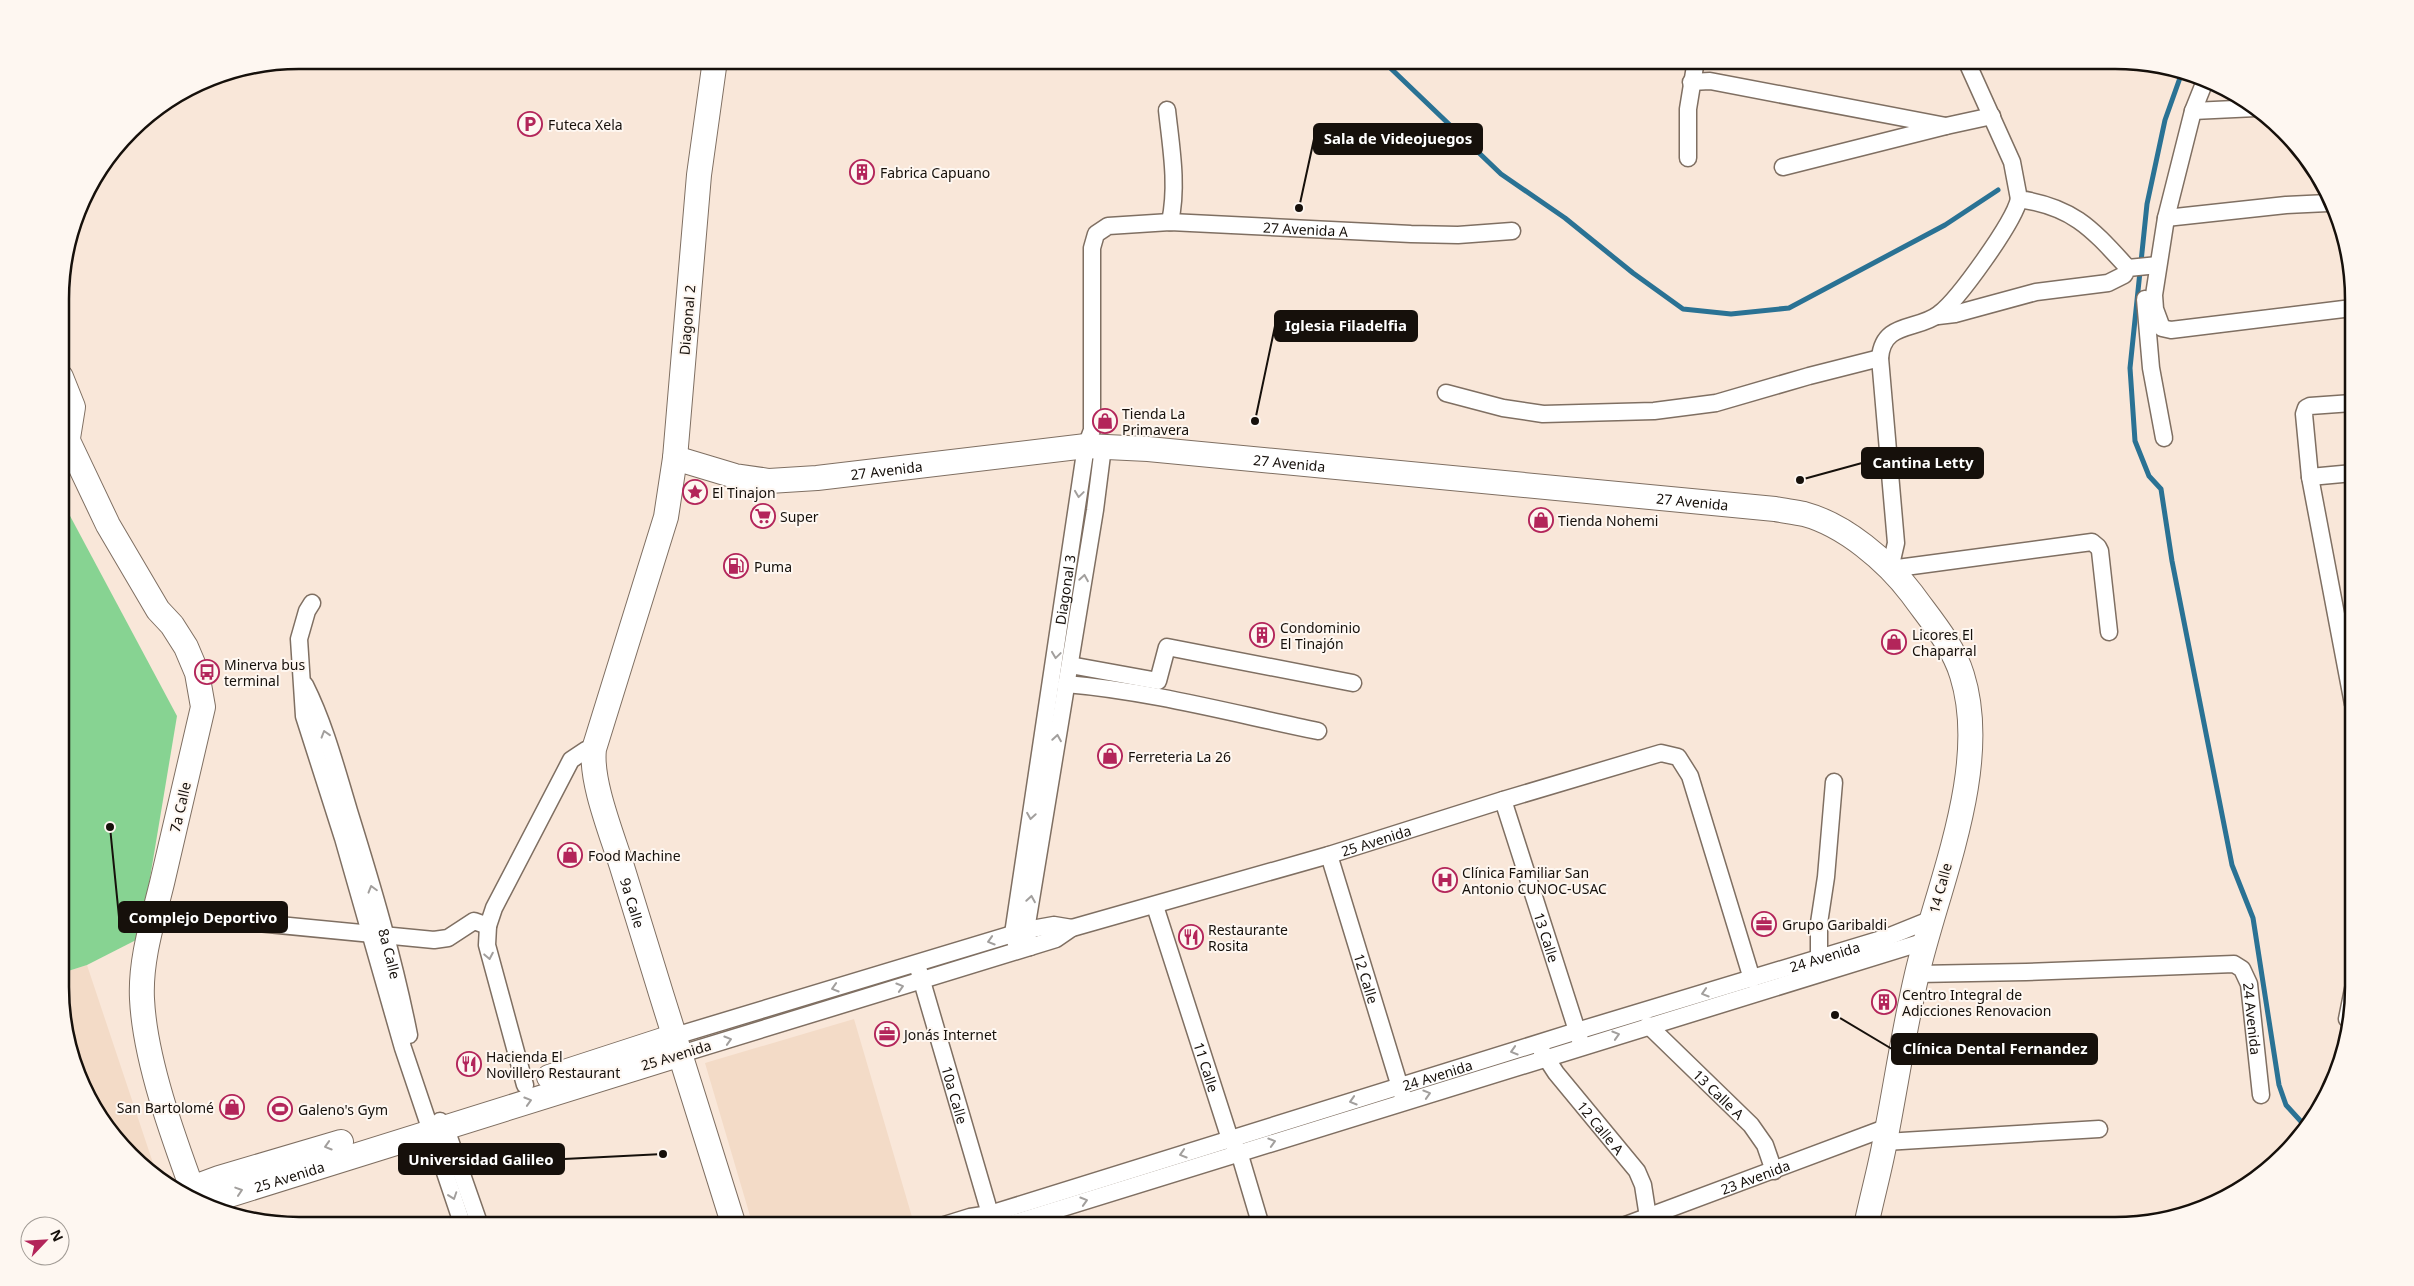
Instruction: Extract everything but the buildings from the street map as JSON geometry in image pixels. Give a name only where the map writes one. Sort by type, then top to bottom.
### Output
[{"type":"street","name":"Diagonal 2","points":[[648,579],[666,517],[675,458],[699,175],[714,69]]},
{"type":"street","points":[[1688,158],[1688,109],[1694,69]]},
{"type":"street","points":[[1938,316],[1953,301],[2014,216],[2019,199],[2012,162],[1970,69]]},
{"type":"street","points":[[1691,82],[1710,81],[1946,126]]},
{"type":"street","points":[[2109,632],[2100,552],[2098,547],[2092,542],[1890,569],[1896,543],[1880,358],[1882,343],[1887,337],[1901,329],[1938,316],[1955,314],[2036,292],[2108,283],[2142,267],[2166,218],[2193,111],[2203,86]]},
{"type":"street","points":[[2193,111],[2245,109]]},
{"type":"street","points":[[1167,110],[1174,195],[1170,222]]},
{"type":"street","points":[[1783,168],[1992,116]]},
{"type":"street","points":[[2019,199],[2038,202],[2069,213],[2142,267],[2155,280],[2155,309],[2164,329],[2345,309]]},
{"type":"street","points":[[2166,218],[2286,205],[2325,203]]},
{"type":"street","name":"27 Avenida A","points":[[1100,230],[1108,226],[1170,222],[1411,234],[1458,235],[1512,231]]},
{"type":"street","name":"Diagonal 3","points":[[1019,932],[1070,665],[1095,510],[1092,430],[1092,248],[1100,230]]},
{"type":"street","points":[[2142,267],[2149,279],[2145,300],[2151,368],[2164,438]]},
{"type":"street","points":[[1446,393],[1503,408],[1543,414],[1654,410],[1716,403],[1808,376],[1880,358]]},
{"type":"street","name":"7a Calle","points":[[69,397],[73,407],[69,418]]},
{"type":"street","points":[[2345,404],[2306,408],[2304,421],[2310,477],[2345,661]]},
{"type":"street","name":"7a Calle","points":[[69,443],[108,525],[158,610],[172,626],[186,647],[198,673],[203,707],[155,912],[144,966],[142,997],[145,1037],[187,1188]]},
{"type":"street","name":"27 Avenida","points":[[675,458],[735,476],[769,481],[817,478],[1094,446],[1240,457],[1804,514],[1824,522],[1874,552],[1890,569]]},
{"type":"street","name":"Diagonal 3","points":[[1024,948],[1019,932],[1051,694],[1094,446]]},
{"type":"street","points":[[2310,477],[2345,474]]},
{"type":"street","name":"14 Calle","points":[[1868,1217],[1917,974],[1965,795],[1970,744],[1969,703],[1962,673],[1945,640],[1930,617],[1890,569]]},
{"type":"street","name":"9a Calle","points":[[648,579],[594,749],[593,760],[598,785],[731,1217]]},
{"type":"street","name":"8a Calle","points":[[312,603],[305,617],[299,639],[303,681],[320,715],[336,795],[412,1046],[460,1217]]},
{"type":"street","points":[[1070,665],[1158,681],[1167,647],[1353,682]]},
{"type":"street","points":[[1066,684],[1128,693],[1318,731]]},
{"type":"street","points":[[525,1085],[492,967],[487,945],[488,926],[494,908],[571,760],[586,750],[594,749]]},
{"type":"street","name":"25 Avenida","points":[[434,1122],[525,1085],[922,980],[1056,939],[1072,928],[1155,906],[1329,855],[1661,753],[1678,757],[1690,776],[1752,979]]},
{"type":"street","points":[[1819,958],[1819,923],[1826,877],[1834,782]]},
{"type":"street","name":"13 Calle","points":[[1503,800],[1580,1038]]},
{"type":"street","name":"12 Calle","points":[[1329,855],[1401,1094]]},
{"type":"street","name":"11 Calle","points":[[1155,906],[1230,1139],[1240,1152],[1258,1217]]},
{"type":"street","points":[[155,912],[442,940],[454,935],[474,921],[488,926]]},
{"type":"street","name":"25 Avenida","points":[[198,1194],[226,1196],[434,1122],[678,1045],[916,964],[1019,932],[1054,925],[1072,928]]},
{"type":"street","name":"24 Avenida","points":[[1033,1217],[1240,1152],[1401,1094],[1580,1038],[1752,979],[1885,938],[1929,930]]},
{"type":"street","name":"24 Avenida","points":[[1580,1038],[1648,1026],[1929,930]]},
{"type":"street","name":"10a Calle","points":[[916,964],[991,1217]]},
{"type":"street","name":"24 Avenida","points":[[1917,974],[2234,964],[2242,969],[2249,984],[2261,1094]]},
{"type":"street","name":"13 Calle A","points":[[1648,1026],[1751,1125],[1765,1145],[1774,1171]]},
{"type":"street","name":"12 Calle A","points":[[1542,1050],[1637,1171],[1643,1185],[1648,1217]]},
{"type":"street","name":"24 Avenida","points":[[1001,1217],[1230,1139],[1401,1094]]},
{"type":"street","name":"8a Calle","points":[[434,1122],[476,1217]]},
{"type":"street","name":"23 Avenida","points":[[1648,1217],[1774,1171],[1886,1135],[2099,1129]]},
{"type":"shaded area","points":[[87,965],[154,1166],[136,1150],[116,1127],[92,1089],[81,1061],[73,1032],[69,1003],[69,971]]},
{"type":"shaded area","points":[[854,1019],[912,1217],[750,1217],[705,1063]]},
{"type":"green space","points":[[69,514],[177,716],[140,938],[87,965],[69,971]]},
{"type":"waterway","points":[[1391,69],[1501,174],[1565,218],[1633,273],[1683,309],[1731,314],[1789,308],[1945,225],[1998,190]]},
{"type":"waterway","points":[[2180,78],[2165,120],[2147,204],[2130,368],[2135,441],[2149,476],[2161,489],[2172,561],[2232,865],[2253,918],[2279,1085],[2286,1105],[2302,1122]]},
{"type":"place","name":"Futeca Xela","points":[[530,124]]},
{"type":"place","name":"Fabrica Capuano","points":[[862,172]]},
{"type":"place","name":"Sala de Videojuegos","points":[[1299,208]]},
{"type":"place","name":"Tienda La Primavera","points":[[1105,421]]},
{"type":"place","name":"Iglesia Filadelfia","points":[[1255,421]]},
{"type":"place","name":"Cantina Letty","points":[[1800,480]]},
{"type":"place","name":"El Tinajon","points":[[695,492]]},
{"type":"place","name":"Super","points":[[763,516]]},
{"type":"place","name":"Tienda Nohemi","points":[[1541,520]]},
{"type":"place","name":"Puma","points":[[736,566]]},
{"type":"place","name":"Condominio El Tinajón","points":[[1262,635]]},
{"type":"place","name":"Licores El Chaparral","points":[[1894,642]]},
{"type":"place","name":"Minerva bus terminal","points":[[207,672]]},
{"type":"place","name":"Ferreteria La 26","points":[[1110,756]]},
{"type":"place","name":"Complejo Deportivo","points":[[110,827]]},
{"type":"place","name":"Food Machine","points":[[570,855]]},
{"type":"place","name":"Clínica Familiar San Antonio CUNOC-USAC","points":[[1445,880]]},
{"type":"place","name":"Grupo Garibaldi","points":[[1764,924]]},
{"type":"place","name":"Restaurante Rosita","points":[[1191,937]]},
{"type":"place","name":"Centro Integral de Adicciones Renovacion","points":[[1884,1002]]},
{"type":"place","name":"Clínica Dental Fernandez","points":[[1835,1015]]},
{"type":"place","name":"Jonás Internet","points":[[887,1034]]},
{"type":"place","name":"Hacienda El Novillero Restaurant","points":[[469,1064]]},
{"type":"place","name":"San Bartolomé","points":[[232,1107]]},
{"type":"place","name":"Galeno's Gym","points":[[280,1109]]},
{"type":"place","name":"Universidad Galileo","points":[[663,1154]]}]
